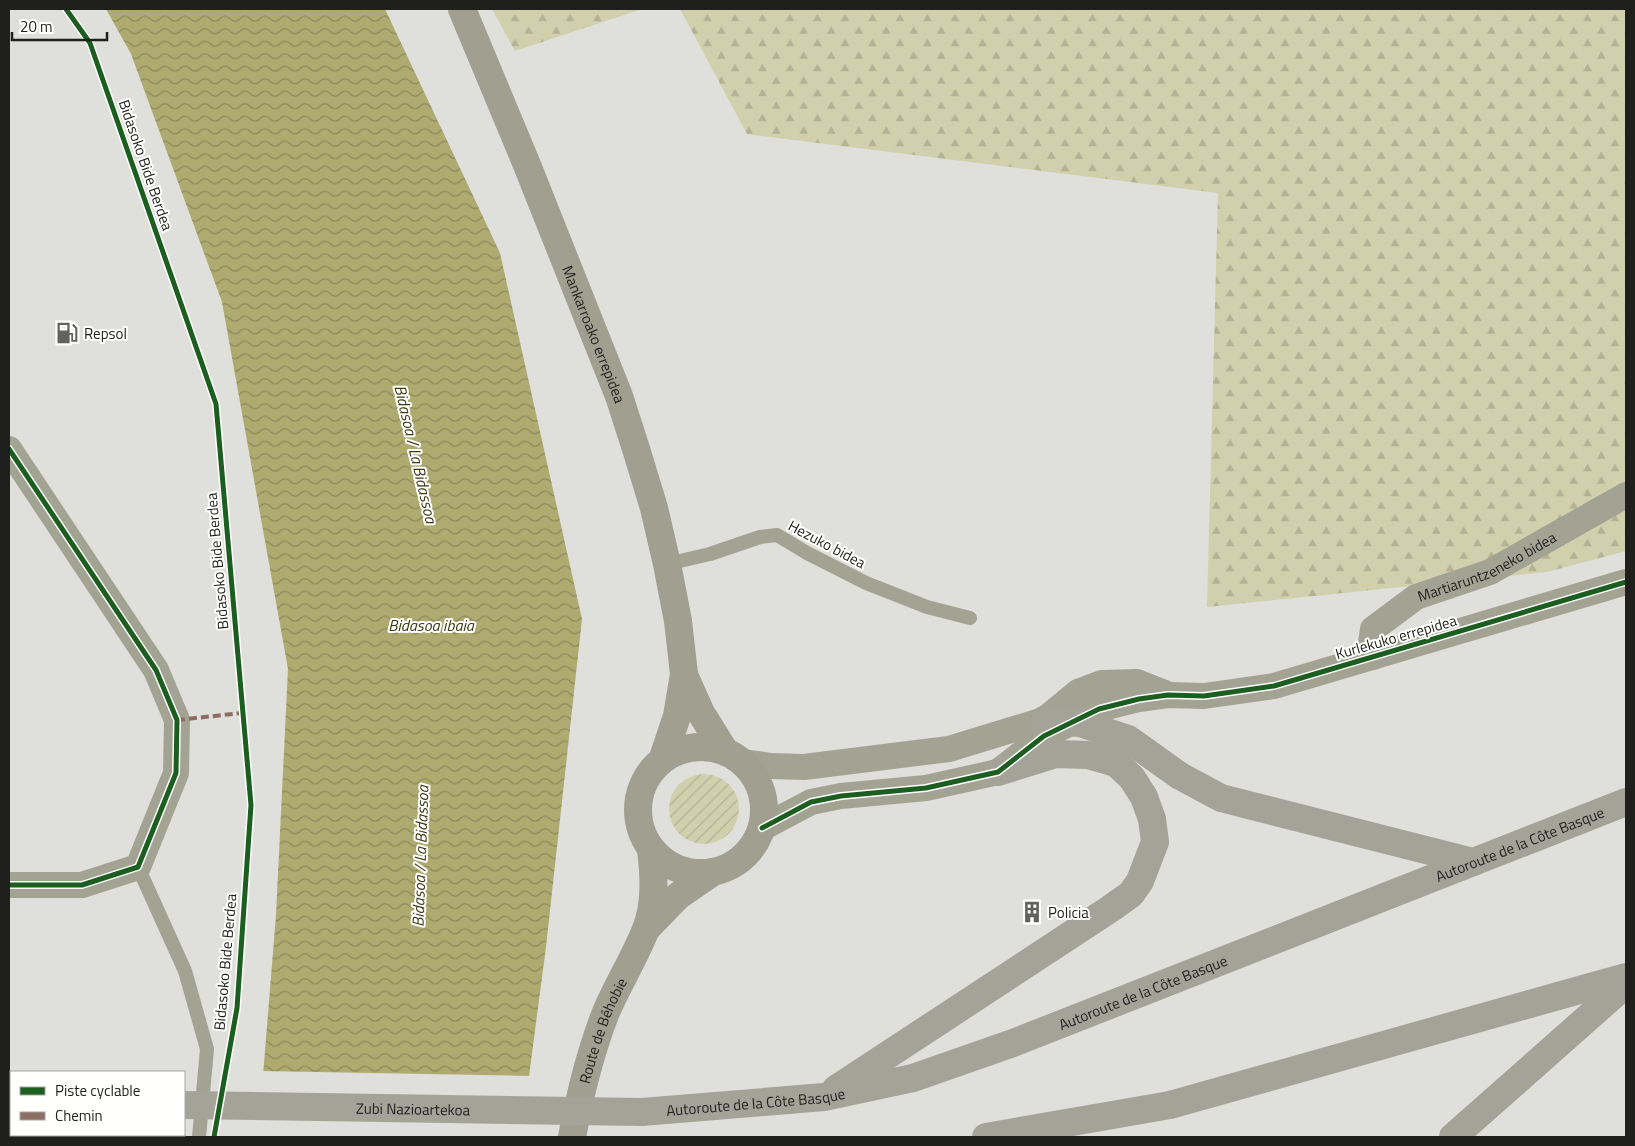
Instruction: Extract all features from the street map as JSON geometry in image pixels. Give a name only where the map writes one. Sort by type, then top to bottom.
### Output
[{"type":"highway","points":[[1044,720],[1080,723],[1128,739],[1180,776],[1221,798],[1473,862]]},
{"type":"highway","points":[[824,1097],[1110,909],[1131,894],[1140,881],[1155,842],[1152,819],[1144,797],[1132,778],[1116,763],[1088,755],[1056,754],[998,772]]},
{"type":"highway","name":"Autoroute de la Côte Basque","points":[[642,1112],[824,1097],[914,1078],[1013,1043],[1626,802]]},
{"type":"highway","points":[[986,1137],[1170,1105],[1626,978]]},
{"type":"highway","points":[[1453,1137],[1626,984]]},
{"type":"highway","name":"Zubi Nazioartekoa","points":[[185,1105],[642,1112]]},
{"type":"main road","name":"Mankarroako errepidea","points":[[462,9],[527,165],[619,396],[638,452],[667,564],[678,621],[684,674],[700,713],[734,756]]},
{"type":"main road","name":"Mankarroako errepidea","points":[[663,758],[677,716],[684,674]]},
{"type":"main road","points":[[692,746],[708,746],[734,756],[755,776],[762,792],[765,810],[762,828],[755,844],[744,857],[730,866],[713,872],[696,873],[679,870],[664,861],[651,849],[642,835],[638,818],[638,801],[642,785],[651,770],[663,758],[692,746]]},
{"type":"main road","name":"Route de Béhobie","points":[[572,1137],[590,1056],[606,1012],[647,928],[653,888],[654,868],[651,849]]},
{"type":"main road","name":"Route de Béhobie","points":[[647,928],[678,896],[713,872]]},
{"type":"street","points":[[9,449],[156,670],[177,720],[176,773],[138,866],[82,884],[9,885]]},
{"type":"street","name":"Martiaruntzeneko bidea","points":[[1373,657],[1371,643],[1373,629],[1416,597],[1490,572],[1626,495]]},
{"type":"street","name":"Kurlekuko errepidea","points":[[1168,695],[1204,696],[1274,686],[1626,582]]},
{"type":"street","points":[[734,756],[771,766],[804,767],[949,749],[1044,720],[1078,692],[1102,683],[1137,682],[1168,695]]},
{"type":"street","points":[[762,828],[811,802],[841,796],[926,788],[998,772],[1044,736],[1099,709],[1139,699],[1168,695]]},
{"type":"lane","name":"Hezuko bidea","points":[[667,564],[710,554],[760,537],[777,536],[866,583],[927,607],[970,618]]},
{"type":"lane","points":[[138,866],[185,971],[207,1050],[198,1137]]},
{"type":"green space","points":[[492,9],[642,9],[515,51]]},
{"type":"green space","points":[[680,9],[1626,9],[1626,551],[1547,572],[1207,607],[1218,193],[747,134]]},
{"type":"green space","points":[[704,774],[717,777],[729,784],[736,796],[739,809],[736,822],[729,834],[717,841],[704,844],[691,841],[679,834],[672,822],[669,809],[672,796],[679,784],[691,777]]},
{"type":"water","name":"Bidasoa ibaia","points":[[106,9],[385,9],[500,253],[582,619],[546,947],[521,1137],[258,1137],[276,915],[288,669],[222,302],[131,54]]},
{"type":"pier","points":[[261,1071],[531,1076],[523,1137],[256,1137]]},
{"type":"marked path","points":[[177,720],[242,713]]},
{"type":"cycle path","name":"Bidasoko Bide Berdea","points":[[66,9],[90,43],[216,404],[251,805],[237,1008],[214,1137]]},
{"type":"cycle path","points":[[9,449],[156,670],[177,720],[176,773],[138,867],[82,885],[9,885]]},
{"type":"cycle path","points":[[762,828],[811,802],[841,796],[926,788],[998,772],[1044,736],[1099,709],[1139,699],[1168,695],[1204,696],[1274,686],[1626,582]]},
{"type":"place","name":"Repsol","points":[[67,333]]},
{"type":"place","name":"Policia","points":[[1032,912]]},
{"type":"water label","name":"Bidasoa / La Bidassoa","points":[[416,454]]},
{"type":"water label","name":"Bidasoa / La Bidassoa","points":[[420,856]]}]
